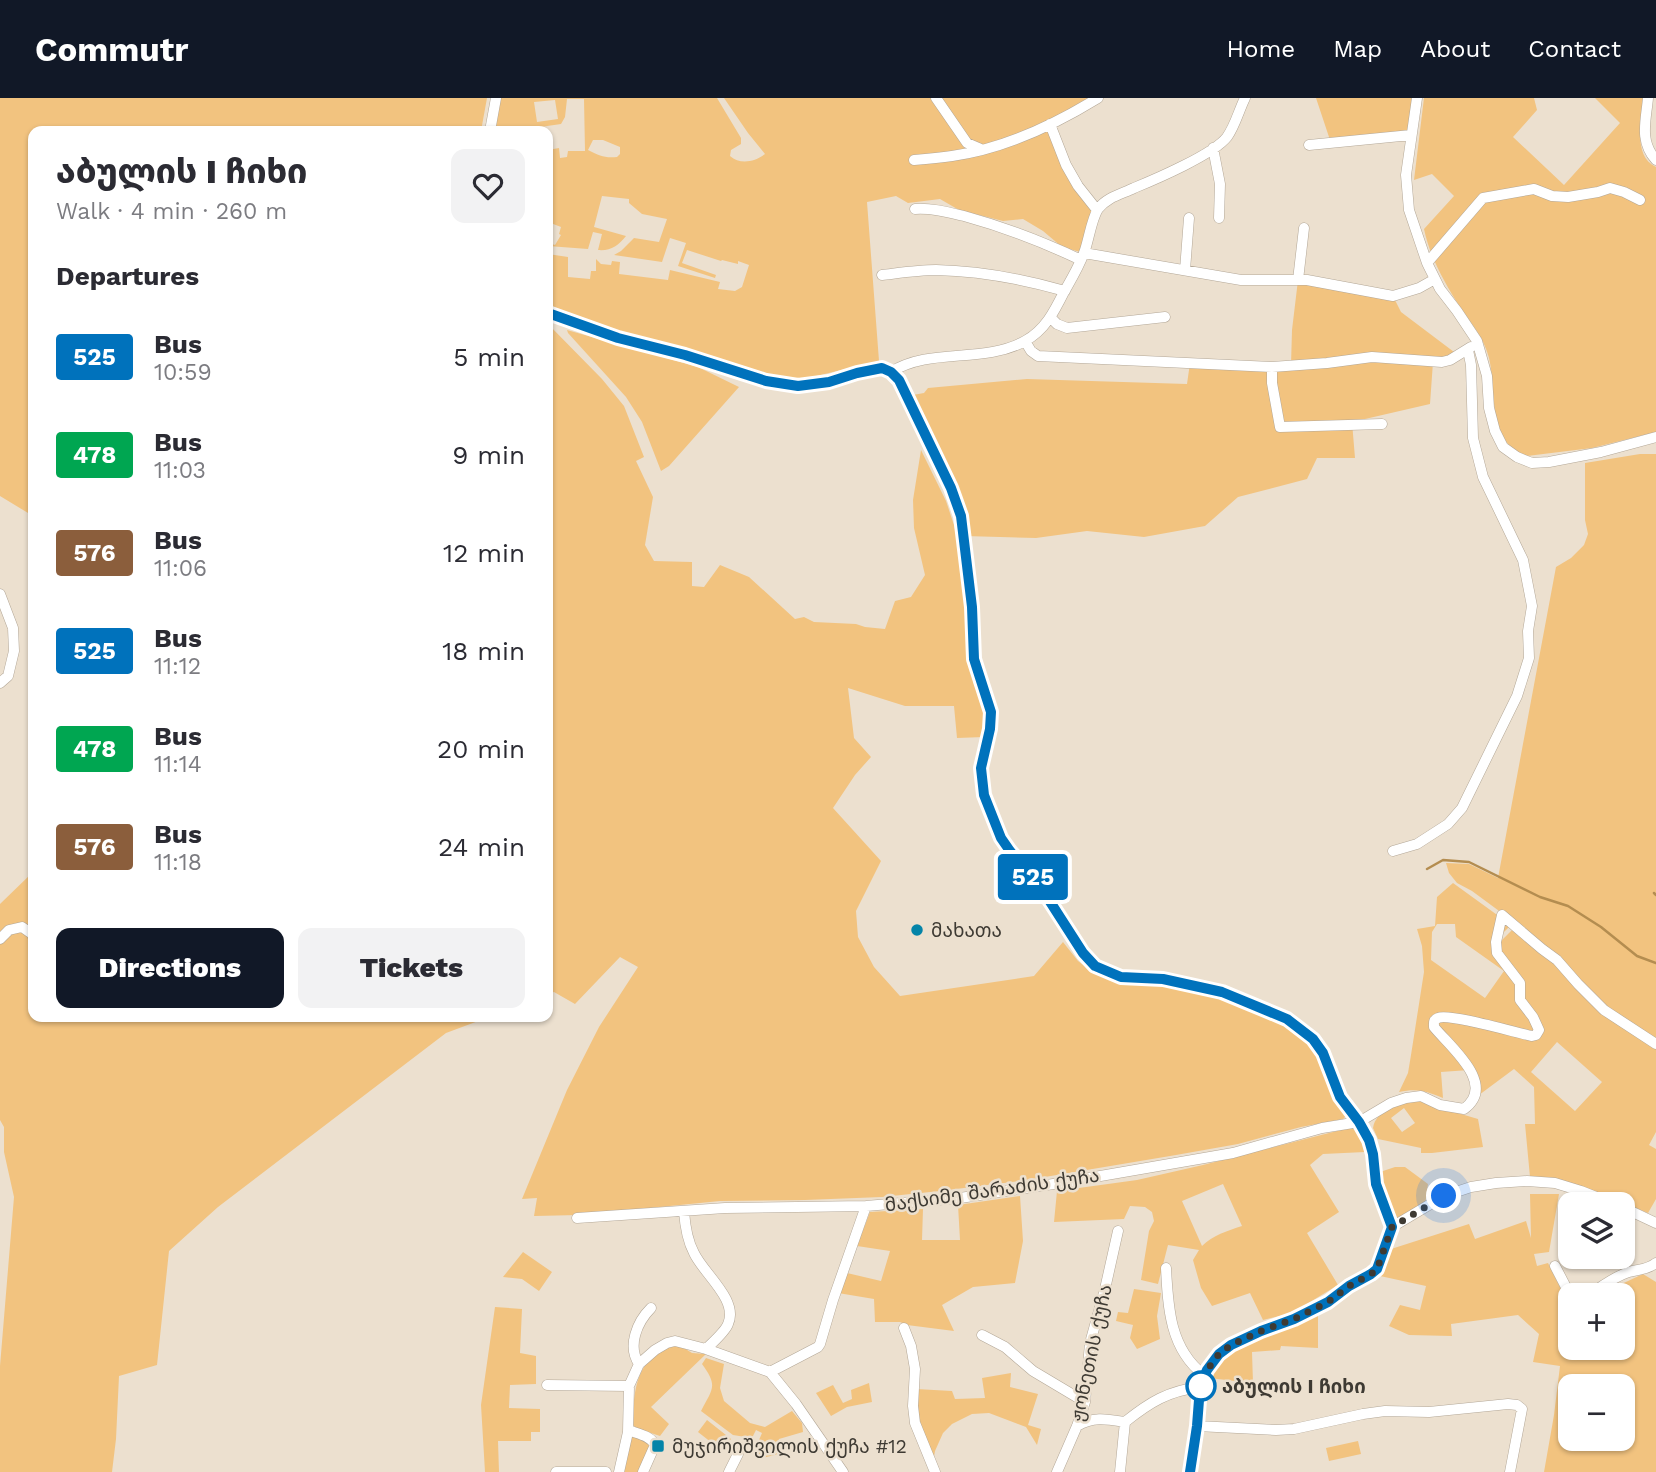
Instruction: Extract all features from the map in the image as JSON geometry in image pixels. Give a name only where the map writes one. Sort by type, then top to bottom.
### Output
[{"type":"street","points":[[491,126],[496,98]]},
{"type":"street","points":[[936,98],[967,143],[981,150]]},
{"type":"street","points":[[891,372],[902,365],[920,360],[991,352],[1025,341],[1051,318],[1083,257],[1097,210],[1116,195],[1168,174],[1213,148],[1227,137],[1245,98]]},
{"type":"street","points":[[1417,98],[1406,175],[1409,210],[1426,263],[1440,289],[1477,341],[1487,376],[1489,408],[1495,431],[1503,447],[1532,463],[1549,463],[1656,437]]},
{"type":"street","points":[[1648,98],[1645,141],[1656,160]]},
{"type":"street","points":[[914,160],[954,156],[1016,139],[1050,124],[1093,99]]},
{"type":"street","points":[[1050,124],[1066,165],[1097,210]]},
{"type":"street","points":[[1309,145],[1411,135]]},
{"type":"street","points":[[1213,148],[1220,184],[1219,218]]},
{"type":"street","points":[[1426,263],[1483,198],[1534,189],[1552,196],[1568,197],[1610,188],[1640,200]]},
{"type":"street","points":[[915,209],[942,211],[987,223],[1083,257],[1241,280],[1307,280],[1394,296],[1419,288],[1435,279]]},
{"type":"street","points":[[1185,270],[1189,218]]},
{"type":"street","points":[[1298,280],[1304,228]]},
{"type":"street","points":[[882,275],[934,270],[977,273],[1022,279],[1065,291]]},
{"type":"street","points":[[553,315],[618,338],[685,355],[766,381],[798,386],[829,382],[882,368],[899,380],[951,488],[961,516],[972,607],[974,659],[991,712],[981,768],[984,795],[1001,838],[1040,886],[1083,953],[1095,966],[1121,977],[1163,979],[1222,992],[1287,1019],[1319,1045],[1340,1097],[1369,1140],[1376,1184],[1392,1227]]},
{"type":"street","points":[[1051,318],[1067,328],[1165,317]]},
{"type":"street","points":[[1025,341],[1038,356],[1272,367],[1373,357],[1442,362],[1468,350],[1477,341]]},
{"type":"street","points":[[1393,851],[1417,844],[1448,824],[1462,808],[1517,696],[1529,658],[1528,631],[1532,606],[1524,560],[1483,477],[1476,451],[1471,424],[1471,365],[1468,350]]},
{"type":"street","points":[[1272,367],[1272,383],[1280,427],[1382,424]]},
{"type":"street","points":[[0,594],[13,628],[13,651],[8,676],[0,684]]},
{"type":"street","points":[[1359,1122],[1391,1103],[1406,1098],[1421,1096],[1440,1105],[1464,1109],[1472,1103],[1475,1082],[1468,1065],[1434,1027],[1436,1019],[1441,1017],[1485,1024],[1532,1036],[1538,1033],[1534,1017],[1520,1000],[1520,984],[1497,953],[1496,942],[1502,915],[1557,960],[1604,1010],[1656,1044]]},
{"type":"street","points":[[0,939],[9,930],[22,927],[28,931]]},
{"type":"street","name":"მაქსიმე შარაძის ქუჩა","points":[[577,1218],[725,1208],[866,1206],[960,1198],[1233,1153],[1322,1128],[1359,1122]]},
{"type":"street","points":[[1189,1472],[1200,1387],[1207,1370],[1219,1354],[1231,1345],[1306,1314],[1371,1274],[1377,1269],[1392,1227],[1444,1196],[1496,1183],[1555,1183],[1584,1192]]},
{"type":"street","points":[[770,1372],[820,1344],[866,1206]]},
{"type":"street","points":[[684,1211],[688,1241],[695,1257],[722,1291],[729,1310],[728,1324],[706,1349]]},
{"type":"street","points":[[1635,1213],[1656,1223]]},
{"type":"street","name":"ჟონეთის ქუჩა","points":[[1057,1472],[1077,1426],[1084,1402],[1090,1343],[1118,1231]]},
{"type":"street","points":[[1609,1283],[1631,1271],[1648,1269],[1656,1263]]},
{"type":"street","points":[[1555,1266],[1564,1283]]},
{"type":"street","points":[[1166,1268],[1168,1309],[1174,1330],[1189,1363],[1205,1375]]},
{"type":"street","points":[[639,1364],[633,1349],[634,1340],[642,1317],[651,1308]]},
{"type":"street","points":[[904,1328],[915,1369],[915,1423],[935,1472]]},
{"type":"street","points":[[982,1335],[1005,1347],[1033,1371],[1084,1402]]},
{"type":"street","points":[[619,1472],[628,1432],[629,1385],[639,1364],[655,1350],[675,1341],[770,1372],[796,1404],[843,1472]]},
{"type":"street","points":[[547,1385],[629,1385]]},
{"type":"street","points":[[1120,1472],[1125,1422],[1159,1398],[1200,1387]]},
{"type":"street","points":[[1197,1426],[1294,1429],[1385,1411],[1429,1412],[1508,1404],[1520,1406],[1522,1409],[1510,1472]]},
{"type":"street","points":[[1077,1426],[1086,1420],[1101,1418],[1125,1422]]},
{"type":"street","points":[[628,1432],[650,1438],[655,1444],[643,1472]]},
{"type":"street","points":[[729,1472],[738,1454]]},
{"type":"street","points":[[556,1472],[606,1472]]},
{"type":"shaded area","points":[[0,98],[487,98],[482,126],[28,126],[28,513],[0,496]]},
{"type":"shaded area","points":[[500,98],[717,98],[741,138],[741,144],[731,150],[730,156],[738,161],[748,161],[765,154],[724,98],[931,98],[963,144],[980,150],[967,143],[934,98],[1098,98],[1051,125],[1066,165],[1097,210],[1084,253],[1062,247],[1023,219],[1003,221],[959,210],[940,199],[908,203],[896,196],[867,202],[879,361],[808,378],[790,379],[762,375],[572,317],[553,307],[553,255],[568,257],[568,277],[590,279],[591,271],[596,271],[596,259],[601,264],[620,262],[619,274],[668,280],[670,270],[720,282],[718,289],[735,291],[742,287],[749,265],[738,261],[738,264],[721,261],[687,250],[682,263],[716,275],[715,278],[678,266],[686,243],[670,238],[662,262],[614,255],[634,238],[659,242],[667,219],[642,214],[629,203],[629,199],[602,196],[594,227],[626,236],[620,243],[610,249],[598,250],[602,234],[593,232],[588,249],[553,246],[561,235],[561,227],[553,224],[553,149],[559,148],[560,158],[567,157],[568,151],[585,151],[584,99],[567,99],[565,117],[561,124],[495,126]],"holes":[[[555,100],[558,119],[537,122],[534,102]],[[593,140],[603,140],[620,147],[620,154],[617,157],[605,157],[588,150]]]},
{"type":"shaded area","points":[[1316,98],[1417,98],[1411,135],[1331,143]]},
{"type":"shaded area","points":[[1424,98],[1534,98],[1537,110],[1513,137],[1564,185],[1620,123],[1595,98],[1644,98],[1641,146],[1649,162],[1656,167],[1656,432],[1592,448],[1527,456],[1505,440],[1496,414],[1487,351],[1443,279],[1424,229],[1454,196],[1432,174],[1414,180]]},
{"type":"shaded area","points":[[1298,280],[1393,296],[1401,312],[1458,355],[1433,362],[1430,404],[1352,422],[1355,458],[1317,458],[1307,479],[1238,497],[1205,526],[1144,537],[1087,531],[1036,538],[964,536],[961,516],[907,396],[924,393],[928,388],[1027,379],[1187,384],[1190,363],[1291,365]]},
{"type":"shaded area","points":[[553,329],[602,379],[624,406],[644,457],[636,461],[653,497],[645,545],[654,561],[692,562],[692,586],[704,587],[720,565],[749,577],[795,619],[804,617],[814,622],[856,624],[885,629],[895,601],[911,597],[925,575],[914,528],[913,500],[921,450],[946,501],[954,525],[965,572],[968,620],[966,647],[974,685],[985,708],[986,722],[984,737],[957,738],[954,706],[905,706],[848,688],[854,738],[871,757],[833,808],[881,861],[856,911],[858,937],[874,967],[900,996],[1034,976],[1063,942],[1078,961],[1090,970],[1117,982],[1183,986],[1240,1002],[1295,1029],[1315,1048],[1323,1061],[1330,1089],[1337,1103],[1348,1114],[1343,1119],[1238,1144],[1021,1181],[882,1197],[720,1201],[579,1215],[534,1216],[537,1198],[522,1199],[567,1090],[599,1027],[638,967],[620,957],[575,1004],[554,992]]},
{"type":"shaded area","points":[[567,330],[698,367],[739,387],[669,466],[661,471],[642,422],[626,397]]},
{"type":"shaded area","points":[[1656,454],[1656,1042],[1616,1017],[1510,919],[1457,883],[1449,873],[1446,863],[1469,864],[1498,878],[1556,567],[1571,558],[1584,545],[1588,534],[1585,520],[1585,463]]},
{"type":"shaded area","points":[[28,877],[28,1022],[476,1022],[446,1033],[218,1207],[169,1251],[157,1365],[119,1376],[112,1472],[0,1472],[0,1366],[14,1197],[4,1152],[4,1127],[0,1120],[0,904]]},
{"type":"shaded area","points":[[1453,883],[1511,925],[1495,941],[1533,1018],[1535,1033],[1441,1013],[1432,1022],[1469,1070],[1441,1072],[1443,1098],[1421,1091],[1399,1092],[1408,1073],[1424,972],[1422,946],[1417,929],[1435,926],[1437,897]],"holes":[[[1437,924],[1455,924],[1456,937],[1504,971],[1485,998],[1431,960],[1432,932]]]},
{"type":"shaded area","points":[[1514,928],[1575,984],[1656,1047],[1656,1132],[1649,1145],[1656,1149],[1656,1199],[1648,1213],[1635,1208],[1635,1192],[1597,1192],[1530,1177],[1525,1124],[1535,1124],[1534,1087],[1514,1069],[1479,1095],[1467,1066],[1442,1031],[1437,1022],[1442,1019],[1533,1039],[1542,1035],[1539,1020],[1517,987],[1499,943]],"holes":[[[1557,1042],[1602,1082],[1575,1111],[1531,1072]]]},
{"type":"shaded area","points":[[1412,1098],[1462,1110],[1461,1114],[1478,1119],[1483,1147],[1421,1153],[1421,1148],[1378,1139],[1373,1128],[1378,1117],[1388,1109]],"holes":[[[1404,1108],[1415,1123],[1402,1132],[1391,1118]]]},
{"type":"shaded area","points":[[1354,1128],[1361,1133],[1366,1141],[1365,1152],[1323,1154],[1310,1165],[1339,1212],[1307,1233],[1338,1285],[1292,1313],[1263,1320],[1250,1293],[1212,1306],[1201,1288],[1193,1260],[1199,1250],[1168,1245],[1158,1284],[1141,1280],[1149,1231],[1154,1221],[1152,1212],[1145,1207],[1130,1206],[1124,1219],[1054,1222],[1057,1191],[1137,1180]],"holes":[[[1223,1184],[1242,1226],[1216,1236],[1202,1246],[1182,1201]]]},
{"type":"shaded area","points":[[1405,1167],[1428,1184],[1425,1205],[1399,1220],[1388,1206],[1380,1178],[1380,1172]]},
{"type":"shaded area","points":[[1530,1194],[1558,1194],[1549,1252],[1534,1254],[1537,1266],[1548,1263],[1558,1283],[1558,1360],[1635,1360],[1635,1283],[1624,1283],[1643,1274],[1656,1282],[1656,1472],[1544,1472],[1558,1382],[1558,1451],[1635,1451],[1635,1374],[1559,1374],[1560,1366],[1533,1362],[1539,1334],[1518,1315],[1451,1324],[1452,1336],[1409,1335],[1389,1326],[1400,1305],[1420,1310],[1426,1286],[1380,1276],[1388,1250],[1469,1224],[1475,1239],[1526,1221],[1531,1238]]},
{"type":"shaded area","points":[[1020,1196],[1023,1241],[1015,1283],[973,1287],[942,1305],[954,1331],[900,1322],[875,1322],[874,1299],[838,1293],[847,1273],[881,1281],[890,1251],[857,1246],[870,1212],[923,1209],[922,1240],[960,1240],[958,1205]]},
{"type":"shaded area","points":[[523,1252],[552,1272],[539,1291],[522,1279],[503,1277]]},
{"type":"shaded area","points":[[1134,1289],[1161,1293],[1157,1316],[1160,1339],[1137,1349],[1130,1338],[1133,1325],[1116,1321],[1118,1312],[1128,1313]]},
{"type":"shaded area","points":[[495,1307],[522,1309],[520,1353],[536,1356],[536,1384],[510,1385],[509,1408],[540,1409],[540,1432],[531,1432],[531,1441],[498,1441],[499,1472],[485,1472],[481,1405]]},
{"type":"shaded area","points":[[1318,1313],[1318,1348],[1281,1346],[1280,1350],[1252,1352],[1253,1383],[1209,1378],[1218,1365],[1243,1346]]},
{"type":"shaded area","points":[[674,1344],[692,1353],[706,1354],[651,1407],[669,1424],[660,1436],[636,1428],[632,1424],[634,1398],[644,1367],[651,1358]]},
{"type":"shaded area","points":[[706,1358],[724,1364],[720,1388],[724,1401],[750,1423],[765,1427],[792,1411],[802,1423],[803,1432],[779,1439],[779,1454],[758,1459],[762,1433],[756,1430],[752,1438],[733,1435],[701,1411],[712,1387],[710,1377],[702,1364]]},
{"type":"shaded area","points":[[1011,1373],[1010,1387],[1038,1394],[1028,1425],[1041,1429],[1037,1445],[1026,1427],[989,1413],[972,1414],[952,1424],[943,1433],[933,1462],[917,1419],[916,1389],[952,1391],[955,1399],[985,1398],[982,1378]]},
{"type":"shaded area","points":[[869,1383],[872,1402],[847,1407],[831,1416],[816,1393],[833,1385],[843,1403],[852,1399],[851,1390]]},
{"type":"shaded area","points":[[707,1420],[731,1439],[721,1450],[698,1432]]},
{"type":"shaded area","points":[[630,1436],[647,1441],[650,1445],[638,1472],[623,1472]]},
{"type":"shaded area","points":[[1358,1441],[1361,1454],[1329,1461],[1326,1448]]},
{"type":"waterway","points":[[1427,869],[1443,860],[1469,862],[1540,897],[1568,906],[1601,927],[1637,956],[1656,963]]},
{"type":"bus line","name":"525","points":[[553,315],[618,338],[685,355],[766,381],[798,386],[829,382],[882,368],[891,372],[899,380],[951,488],[961,516],[972,607],[974,659],[991,712],[981,768],[984,795],[1001,838],[1040,886],[1083,953],[1095,966],[1121,977],[1163,979],[1222,992],[1287,1019],[1319,1045],[1340,1097],[1369,1140],[1376,1184],[1392,1227],[1377,1269],[1371,1274],[1328,1302],[1231,1345],[1219,1354],[1207,1370],[1200,1387],[1190,1472]]},
{"type":"place","name":"მახათა","points":[[917,930]]},
{"type":"place","name":"აბულის I ჩიხი","points":[[1201,1386]]},
{"type":"place","name":"მუჯირიშვილის ქუჩა #12","points":[[658,1446]]},
{"type":"route","points":[[1201,1386],[1207,1370],[1219,1354],[1231,1345],[1328,1302],[1371,1274],[1377,1269],[1392,1227],[1444,1196]]}]
